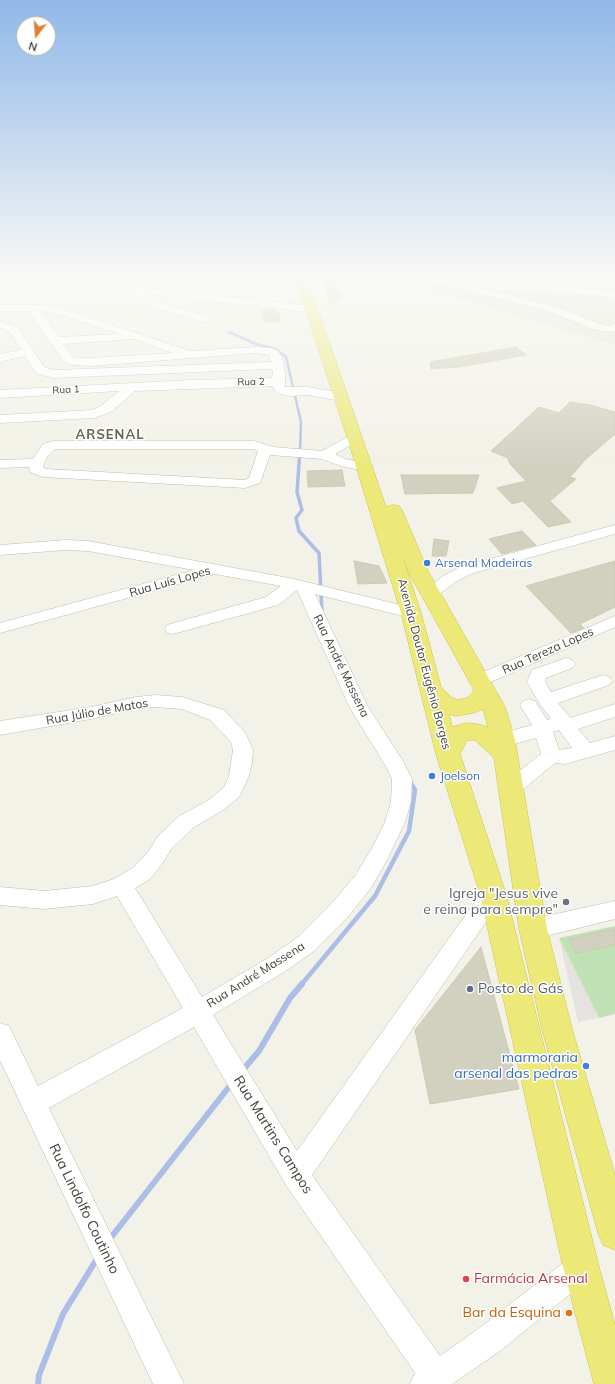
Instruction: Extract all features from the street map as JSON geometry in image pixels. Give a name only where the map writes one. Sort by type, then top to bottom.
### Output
[{"type":"highway","name":"Avenida Doutor Eugênio Borges","points":[[323,340],[411,613],[448,754],[493,894],[581,1267],[613,1384]]},
{"type":"highway","name":"Avenida Doutor Eugênio Borges","points":[[332,340],[409,553],[494,707],[504,748],[533,929],[557,1029],[613,1220]]},
{"type":"highway","points":[[430,689],[444,703],[456,708],[473,705],[480,700],[482,685]]},
{"type":"highway","points":[[448,754],[458,734],[466,731],[477,732],[485,735],[504,748]]},
{"type":"street","name":"Rua 1","points":[[20,340],[40,370],[59,375],[278,365]]},
{"type":"street","points":[[57,342],[96,340]]},
{"type":"street","points":[[146,340],[192,355]]},
{"type":"street","name":"Rua 2","points":[[57,342],[68,359],[72,361],[91,362],[267,350],[274,353],[278,365],[279,382],[132,387]]},
{"type":"street","points":[[0,358],[27,352]]},
{"type":"street","points":[[298,391],[334,377]]},
{"type":"street","points":[[279,382],[279,389],[341,397]]},
{"type":"street","points":[[0,419],[94,414],[106,409],[132,387]]},
{"type":"street","name":"Rua 1","points":[[0,394],[132,387]]},
{"type":"street","points":[[324,455],[355,437]]},
{"type":"street","points":[[266,450],[255,480],[245,484],[43,473],[35,469],[37,463],[48,447],[54,445],[254,445],[266,450],[324,455],[341,462],[365,468]]},
{"type":"street","points":[[0,464],[37,463]]},
{"type":"street","points":[[431,593],[449,579],[467,570],[615,529]]},
{"type":"street","points":[[0,550],[58,545],[88,546],[215,569]]},
{"type":"street","name":"Rua Luís Lopes","points":[[0,628],[215,569],[304,586],[411,613]]},
{"type":"street","points":[[174,629],[272,600],[304,586]]},
{"type":"street","name":"Rua André Massena","points":[[33,1103],[198,1012],[276,965],[306,944],[340,910],[363,882],[380,854],[395,822],[401,802],[402,779],[396,766],[359,708],[304,586]]},
{"type":"street","name":"Rua Tereza Lopes","points":[[482,685],[615,621]]},
{"type":"street","points":[[551,756],[543,729],[536,682],[538,674],[566,664]]},
{"type":"street","points":[[538,703],[604,681]]},
{"type":"street","name":"Rua Júlio de Matos","points":[[0,728],[91,713],[136,703],[155,701],[182,703],[217,715],[239,739],[243,750],[242,762],[236,786],[232,792],[216,805],[186,822],[165,842],[155,858],[142,873],[122,885],[93,895],[44,900],[0,896]]},
{"type":"street","points":[[538,703],[564,723],[586,752]]},
{"type":"street","points":[[504,748],[543,729],[615,710]]},
{"type":"street","points":[[510,789],[551,756],[565,757],[615,743]]},
{"type":"street","name":"Rua Martins Campos","points":[[122,885],[296,1175],[431,1380]]},
{"type":"street","points":[[296,1175],[493,894]]},
{"type":"street","points":[[533,929],[615,910]]},
{"type":"street","name":"Rua Lindolfo Coutinho","points":[[0,1034],[168,1384]]},
{"type":"street","points":[[431,1380],[488,1340],[581,1267]]},
{"type":"shaded area","points":[[597,340],[615,340],[615,345]]},
{"type":"shaded area","points":[[559,938],[599,1018],[578,1022]]},
{"type":"green space","points":[[615,926],[615,1014],[599,1018],[559,938]]},
{"type":"building","points":[[516,347],[526,355],[460,367],[431,369],[430,362]]},
{"type":"building","points":[[570,402],[590,405],[615,412],[615,434],[586,459],[570,477],[576,479],[550,501],[571,522],[548,527],[523,501],[512,504],[497,488],[526,481],[510,464],[508,458],[491,451],[539,407],[559,413]]},
{"type":"building","points":[[342,470],[345,486],[308,487],[307,471]]},
{"type":"building","points":[[401,475],[479,475],[473,493],[405,494]]},
{"type":"building","points":[[522,531],[536,545],[502,554],[489,539]]},
{"type":"building","points":[[434,539],[449,541],[446,556],[432,556]]},
{"type":"building","points":[[354,561],[379,566],[387,583],[358,584]]},
{"type":"building","points":[[615,561],[615,607],[580,624],[584,628],[571,633],[526,586]]},
{"type":"building","points":[[615,929],[615,945],[576,953],[569,939]]},
{"type":"building","name":"Posto de Gás","points":[[481,947],[519,1089],[430,1104],[415,1030]]},
{"type":"waterway","points":[[246,340],[256,344],[276,349],[286,357],[301,422],[300,451]]},
{"type":"waterway","points":[[300,450],[297,492],[302,510],[296,518],[299,531],[319,553],[322,612]]},
{"type":"waterway","points":[[301,985],[375,896],[409,831],[415,790],[409,780]]},
{"type":"waterway","points":[[242,1071],[259,1051],[290,998],[302,984]]},
{"type":"waterway","points":[[109,1240],[232,1083]]},
{"type":"waterway","points":[[38,1384],[39,1375],[63,1314],[98,1257]]},
{"type":"place","name":"Arsenal Madeiras","points":[[427,563]]},
{"type":"place","name":"Joelson","points":[[432,776]]},
{"type":"place","name":"Igreja \"Jesus vive e reina para sempre\"","points":[[566,902]]},
{"type":"place","name":"Posto de Gás","points":[[470,989]]},
{"type":"place","name":"marmoraria arsenal das pedras","points":[[586,1066]]},
{"type":"place","name":"Farmácia Arsenal","points":[[466,1279]]},
{"type":"place","name":"Bar da Esquina","points":[[569,1313]]},
{"type":"district","name":"ARSENAL","points":[[110,435]]}]
